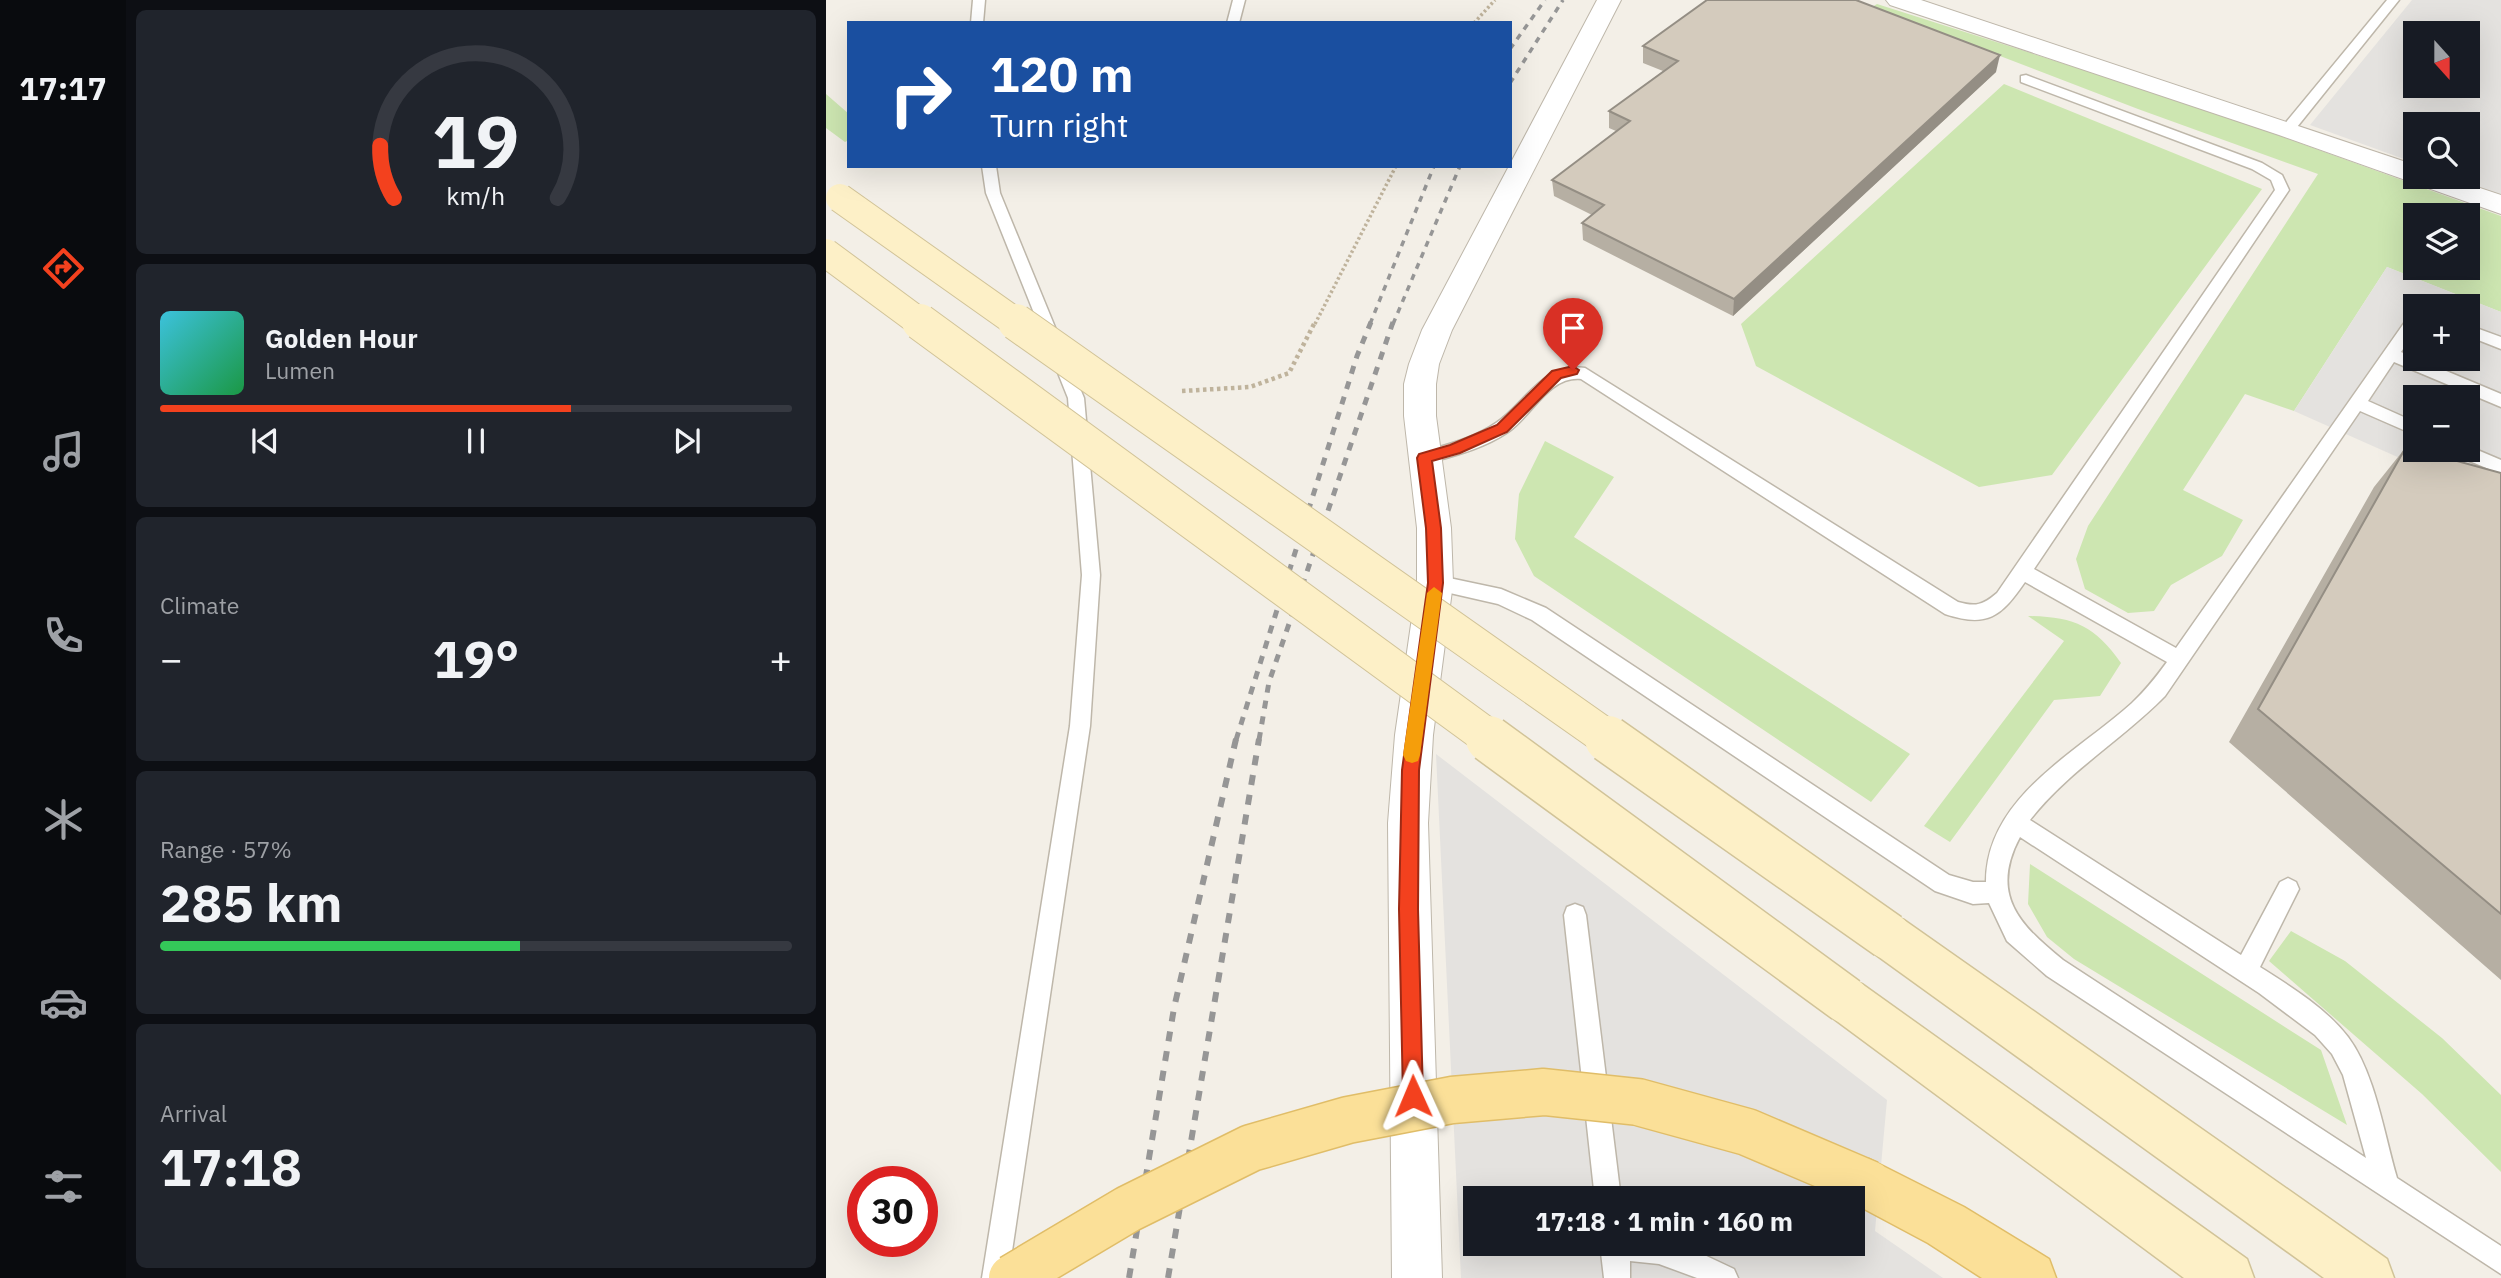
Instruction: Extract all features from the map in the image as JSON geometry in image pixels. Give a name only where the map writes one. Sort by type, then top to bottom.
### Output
[{"type":"main road","points":[[833,194],[1888,936],[2368,1278]]},
{"type":"main road","points":[[826,253],[2228,1278]]},
{"type":"main road","points":[[1012,1278],[1128,1209],[1251,1148],[1348,1120],[1452,1100],[1544,1092],[1638,1102],[1747,1132],[1869,1184],[1946,1225],[2030,1278]]},
{"type":"street","points":[[1417,1278],[1408,823],[1414,735],[1435,583],[1434,528],[1424,458],[1420,384],[1424,364],[1437,330],[1609,0]]},
{"type":"street","points":[[1898,0],[2403,170]]},
{"type":"street","points":[[2455,189],[2501,205]]},
{"type":"lane","points":[[977,21],[979,0]]},
{"type":"lane","points":[[1234,21],[1239,0]]},
{"type":"lane","points":[[2288,129],[2393,0]]},
{"type":"lane","points":[[1424,458],[1455,449],[1502,428],[1556,374],[1573,370],[1596,381],[1952,608],[1975,615],[1989,612],[2004,598],[2282,190],[2277,178],[2257,166],[2026,79]]},
{"type":"lane","points":[[989,168],[993,193],[1076,398],[1091,575],[1080,726],[995,1278]]},
{"type":"lane","points":[[2480,335],[2501,343]]},
{"type":"lane","points":[[2403,336],[2179,659],[2142,708],[2063,768],[2038,791],[2014,821],[1997,860],[1995,892],[2016,934],[2055,968],[2501,1261]]},
{"type":"lane","points":[[2390,354],[2501,401]]},
{"type":"lane","points":[[2357,403],[2403,424]]},
{"type":"lane","points":[[2480,458],[2501,467]]},
{"type":"lane","points":[[2022,572],[2179,659]]},
{"type":"lane","points":[[1435,583],[1501,597],[1539,614],[1943,884],[1973,893],[1995,892]]},
{"type":"lane","points":[[2014,821],[2245,972],[2323,1027],[2340,1046],[2354,1069],[2386,1184]]},
{"type":"lane","points":[[2245,972],[2288,889]]},
{"type":"lane","points":[[1575,915],[1606,1186]]},
{"type":"lane","points":[[1614,1256],[1617,1278]]},
{"type":"lane","points":[[1683,1256],[1725,1278]]},
{"type":"path","points":[[1476,21],[1495,0]]},
{"type":"path","points":[[1169,392],[1248,388],[1269,384],[1289,373],[1395,168]]},
{"type":"green space","points":[[1877,4],[2206,109],[2403,180],[2403,189],[2427,189],[2465,203],[2403,203],[2403,273],[2387,267],[2294,411],[2245,394],[2183,490],[2243,520],[2222,556],[2171,585],[2154,611],[2128,613],[2085,589],[2076,559],[2088,526],[2318,174],[2138,109],[1872,7]]},
{"type":"green space","points":[[2004,84],[2262,189],[2052,475],[1979,487],[1756,366],[1741,324]]},
{"type":"green space","points":[[826,94],[847,112],[847,141],[826,128]]},
{"type":"green space","points":[[2480,208],[2501,216],[2501,312],[2480,304],[2480,294],[2455,294],[2420,280],[2480,280]]},
{"type":"green space","points":[[1545,441],[1614,477],[1574,537],[1910,754],[1871,802],[1534,576],[1515,539],[1519,494]]},
{"type":"green space","points":[[2028,616],[2058,618],[2082,626],[2102,640],[2121,663],[2100,696],[2054,700],[1950,842],[1924,826],[2064,641]]},
{"type":"green space","points":[[2030,864],[2321,1050],[2347,1125],[2074,959],[2047,937],[2028,904]]},
{"type":"green space","points":[[2291,931],[2345,961],[2442,1038],[2501,1095],[2501,1172],[2422,1094],[2269,961]]},
{"type":"shaded area","points":[[2412,0],[2501,0],[2501,195],[2480,187],[2480,112],[2403,112],[2403,159],[2310,125]]},
{"type":"shaded area","points":[[2387,267],[2403,273],[2403,280],[2420,280],[2455,294],[2403,294],[2403,371],[2480,371],[2480,304],[2501,312],[2501,503],[2409,462],[2480,462],[2480,385],[2403,385],[2403,459],[2294,411]]},
{"type":"shaded area","points":[[1436,754],[1887,1100],[1875,1231],[1943,1278],[1461,1278]]},
{"type":"building","points":[[1707,0],[1856,0],[2000,55],[1734,299],[1582,223],[1604,205],[1552,180],[1630,121],[1609,111],[1678,61],[1643,46]]},
{"type":"building","points":[[2403,452],[2403,462],[2461,462],[2501,473],[2501,914],[2258,709]]},
{"type":"railway","points":[[1512,46],[1545,0]]},
{"type":"railway","points":[[1512,80],[1563,0]]},
{"type":"railway","points":[[1370,324],[1433,168]]},
{"type":"railway","points":[[1393,324],[1459,168]]},
{"type":"railway","points":[[1236,740],[1357,356],[1371,322]]},
{"type":"railway","points":[[1259,740],[1269,682],[1393,322]]},
{"type":"railway","points":[[1129,1278],[1174,1008],[1236,739]]},
{"type":"railway","points":[[1168,1278],[1259,739]]},
{"type":"slow traffic","points":[[1412,755],[1434,593]]},
{"type":"route","points":[[1413,1096],[1408,823],[1410,770],[1432,621],[1436,554],[1424,458],[1455,449],[1502,428],[1556,374],[1573,370]]}]
